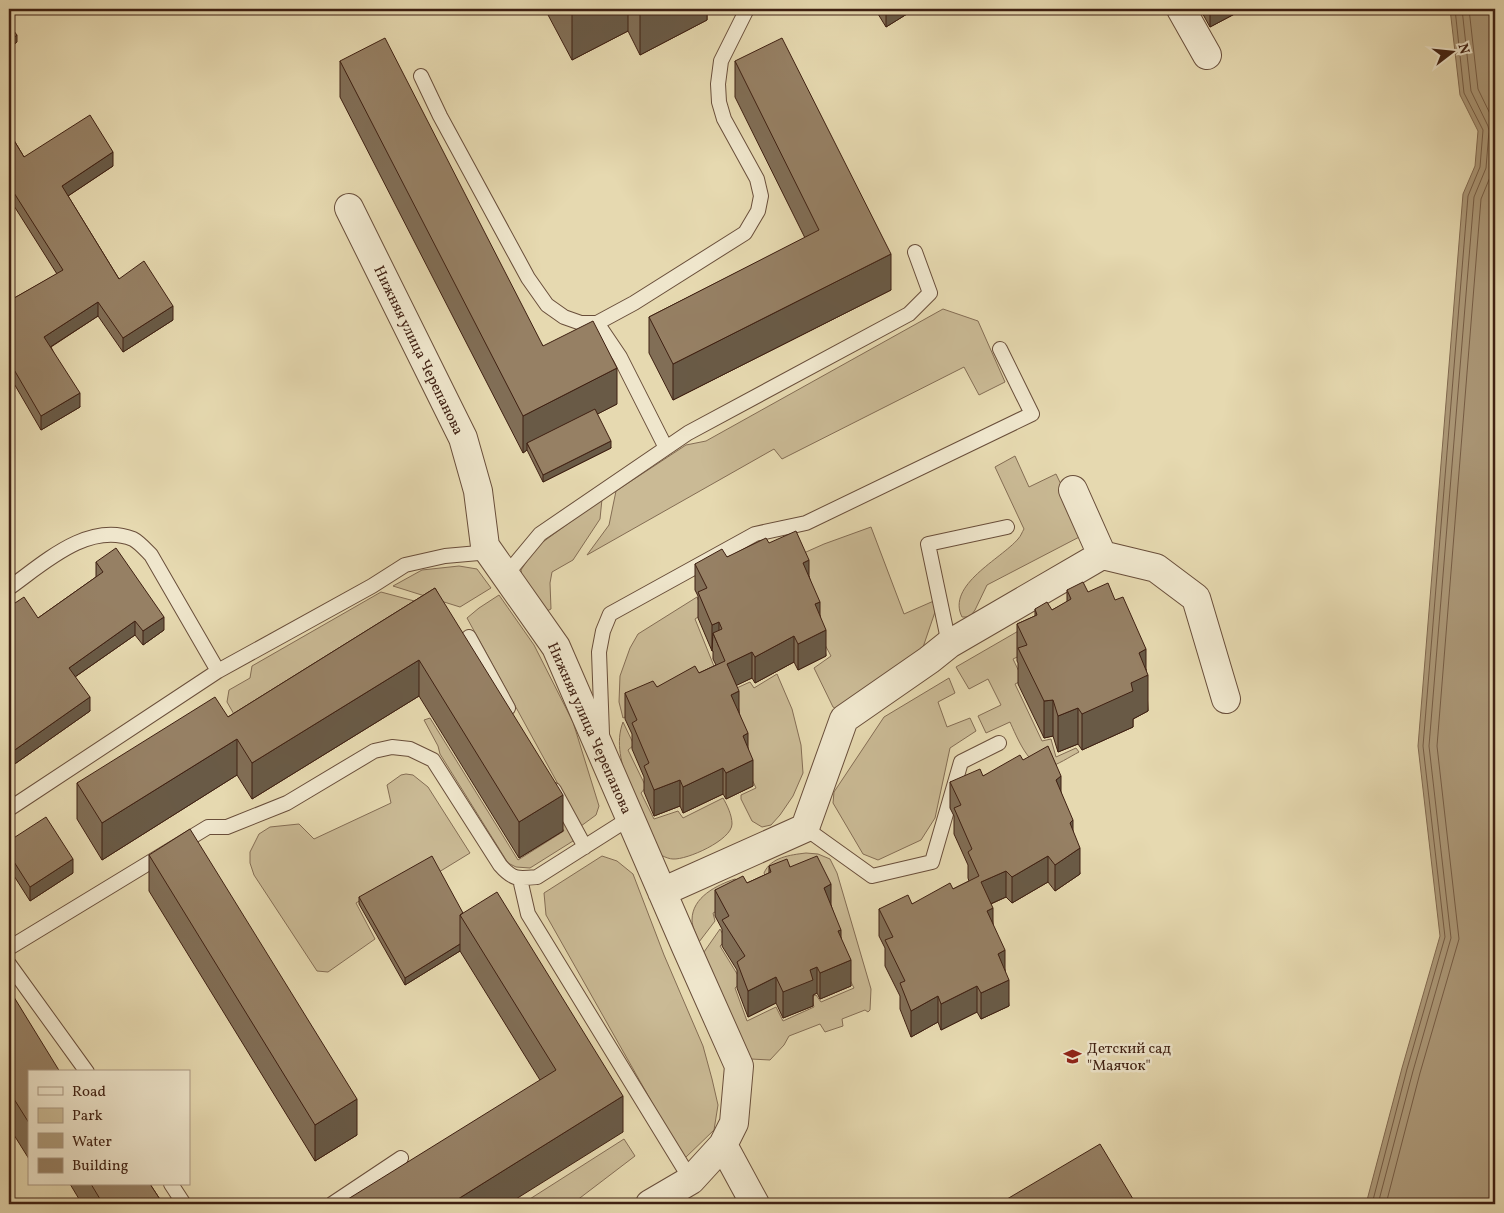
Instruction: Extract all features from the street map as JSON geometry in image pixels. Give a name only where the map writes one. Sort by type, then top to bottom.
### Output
[{"type":"street","points":[[1181,9],[1207,55]]},
{"type":"street","name":"Нижняя улица Черепанова","points":[[349,208],[463,438],[478,491],[485,546],[556,646],[739,1066],[734,1123],[723,1145],[691,1180],[650,1204]]},
{"type":"street","points":[[1073,490],[1102,555]]},
{"type":"street","points":[[662,892],[805,828],[844,719],[949,644],[1102,555],[1156,568],[1196,598],[1226,699]]},
{"type":"street","points":[[723,1145],[755,1204]]},
{"type":"lane","points":[[421,76],[440,116],[528,278],[547,306],[564,317],[581,323],[597,323],[634,303],[745,233],[758,212],[761,196],[757,179],[724,118],[718,93],[721,61],[747,9]]},
{"type":"lane","points":[[506,575],[540,534],[688,433],[909,314],[930,294],[915,252]]},
{"type":"lane","points":[[597,323],[620,357],[666,448]]},
{"type":"lane","points":[[603,755],[599,652],[603,631],[610,614],[755,534],[806,523],[1032,414],[1000,349]]},
{"type":"lane","points":[[949,644],[928,544],[1007,527]]},
{"type":"lane","points":[[9,588],[60,552],[80,541],[100,536],[118,536],[134,540],[151,555],[218,670]]},
{"type":"lane","points":[[9,809],[218,670],[372,586],[405,565],[445,556],[490,552]]},
{"type":"lane","points":[[469,637],[512,716]]},
{"type":"lane","points":[[805,828],[872,876],[932,862],[961,762],[999,743]]},
{"type":"lane","points":[[9,948],[208,827],[227,827],[287,803],[374,751],[392,747],[410,749],[433,760],[500,865],[509,875],[520,879],[537,877],[630,818]]},
{"type":"lane","points":[[546,777],[585,847]]},
{"type":"lane","points":[[520,879],[528,914],[691,1180]]},
{"type":"lane","points":[[9,964],[86,1070]]},
{"type":"lane","points":[[332,1204],[401,1158]]},
{"type":"lane","points":[[172,1186],[184,1204]]},
{"type":"green space","points":[[943,309],[978,321],[1005,382],[979,395],[964,367],[782,459],[774,449],[587,555],[609,525],[616,491],[686,445],[706,441]]},
{"type":"green space","points":[[1015,456],[1029,487],[1056,474],[1085,534],[987,585],[970,617],[962,617],[959,605],[962,594],[968,584],[1010,547],[1019,538],[1024,529],[995,467]]},
{"type":"green space","points":[[602,499],[600,519],[573,560],[552,572],[550,583],[551,609],[545,612],[523,583],[521,570],[536,547]]},
{"type":"green space","points":[[871,527],[904,614],[936,600],[936,609],[919,659],[838,710],[833,707],[814,668],[831,656],[818,632],[797,556]]},
{"type":"green space","points":[[459,566],[477,569],[491,588],[460,607],[393,586],[422,570]]},
{"type":"green space","points":[[381,592],[433,606],[437,619],[247,737],[227,702],[229,690],[250,678],[252,666]]},
{"type":"green space","points":[[499,595],[534,645],[573,722],[599,806],[596,815],[581,826],[467,618]]},
{"type":"green space","points":[[697,597],[704,613],[695,619],[722,686],[654,704],[623,718],[619,702],[620,676],[630,648],[638,634]]},
{"type":"green space","points":[[1053,611],[1032,650],[1013,659],[1023,680],[1015,684],[1042,741],[1051,739],[1056,757],[1076,748],[1079,752],[1055,765],[1041,767],[1024,751],[1010,722],[986,733],[978,716],[1001,705],[988,679],[969,689],[956,667]]},
{"type":"green space","points":[[777,674],[792,709],[801,745],[803,773],[793,796],[780,815],[771,825],[762,827],[752,821],[741,799],[741,795],[756,788],[745,764],[730,691],[750,682],[754,688]]},
{"type":"green space","points":[[949,678],[955,693],[938,702],[947,727],[970,718],[976,731],[950,748],[935,818],[921,840],[878,860],[863,854],[833,803],[834,792],[884,717]]},
{"type":"green space","points":[[430,718],[518,860],[564,831],[548,805],[555,801],[574,836],[573,841],[530,868],[516,867],[508,863],[440,754],[438,746],[424,720]]},
{"type":"green space","points":[[623,722],[634,745],[628,750],[646,787],[641,793],[654,819],[678,811],[683,818],[723,798],[728,807],[732,824],[725,836],[698,853],[680,858],[668,858],[652,849],[642,836],[639,828],[622,761],[619,746]]},
{"type":"green space","points":[[401,775],[413,775],[428,787],[470,853],[439,872],[432,859],[356,903],[375,939],[328,972],[317,971],[254,875],[250,863],[250,852],[259,834],[270,827],[299,824],[314,839],[391,803],[387,785]]},
{"type":"green space","points":[[806,853],[818,854],[830,859],[837,873],[871,989],[870,1010],[868,1012],[865,1010],[842,1019],[843,1026],[825,1032],[820,1024],[789,1036],[784,1045],[770,1060],[751,1059],[736,1041],[704,952],[720,929],[726,940],[720,946],[742,982],[735,988],[747,1021],[776,1007],[783,1021],[814,1007],[811,997],[816,995],[821,1002],[854,988],[839,958],[771,890],[764,873],[771,863],[776,860]]},
{"type":"green space","points":[[602,856],[617,861],[633,874],[664,955],[703,1046],[712,1079],[718,1105],[714,1130],[684,1159],[546,915],[544,893]]},
{"type":"green space","points":[[735,879],[746,884],[754,893],[713,913],[715,921],[699,942],[692,920],[696,905],[713,889]]},
{"type":"green space","points":[[624,1139],[635,1156],[572,1204],[522,1204]]},
{"type":"water","points":[[1450,9],[1495,9],[1495,1204],[1366,1204],[1440,936],[1418,746],[1463,194],[1475,166],[1478,131],[1460,95]]},
{"type":"building","points":[[569,9],[580,9],[572,13]]},
{"type":"building","points":[[883,9],[893,9],[886,13]]},
{"type":"building","points":[[1207,9],[1219,9],[1210,14]]},
{"type":"building","points":[[9,25],[17,35],[9,42]]},
{"type":"building","points":[[385,38],[543,346],[593,321],[617,368],[523,416],[340,61]]},
{"type":"building","points":[[782,38],[891,254],[673,364],[649,317],[819,230],[735,61]]},
{"type":"building","points":[[90,115],[113,152],[62,186],[119,279],[144,261],[173,306],[123,338],[98,302],[44,337],[80,393],[41,416],[9,361],[9,301],[63,270],[9,185],[9,132],[24,157]]},
{"type":"building","points":[[595,409],[611,441],[543,475],[527,443]]},
{"type":"building","points":[[796,531],[809,560],[803,563],[820,602],[815,604],[826,630],[798,644],[794,636],[755,657],[752,652],[727,664],[739,691],[731,695],[748,733],[743,736],[753,760],[726,773],[723,768],[683,787],[680,780],[654,790],[644,766],[649,763],[632,723],[637,720],[625,693],[653,681],[657,687],[695,666],[699,673],[725,661],[713,633],[722,629],[719,622],[712,625],[698,592],[707,588],[695,564],[722,549],[727,557],[766,538],[769,543]]},
{"type":"building","points":[[116,548],[164,617],[143,631],[135,621],[69,668],[90,697],[9,754],[9,607],[24,597],[38,618],[103,572],[96,562]]},
{"type":"building","points":[[1083,582],[1088,592],[1108,583],[1115,600],[1123,597],[1146,649],[1139,653],[1148,675],[1131,683],[1133,691],[1082,714],[1078,708],[1058,716],[1053,700],[1044,701],[1018,648],[1027,645],[1017,624],[1037,615],[1035,609],[1047,602],[1052,610],[1071,599],[1067,590]]},
{"type":"building","points":[[435,588],[563,795],[519,822],[419,660],[252,763],[237,739],[102,823],[77,783],[215,697],[228,717]]},
{"type":"building","points":[[1048,746],[1061,776],[1056,780],[1073,820],[1070,823],[1080,848],[1055,865],[1048,856],[1012,877],[1006,871],[981,882],[993,908],[987,911],[1005,950],[998,954],[1009,980],[981,993],[977,986],[941,1004],[938,996],[911,1011],[900,983],[905,981],[885,940],[893,937],[879,909],[908,895],[912,904],[950,883],[953,889],[979,876],[968,852],[972,849],[954,808],[961,805],[950,782],[980,769],[983,776],[1020,755],[1023,760]]},
{"type":"building","points":[[46,817],[73,859],[30,887],[9,854],[9,841]]},
{"type":"building","points":[[190,829],[357,1099],[315,1125],[149,855]]},
{"type":"building","points":[[432,856],[463,913],[460,915],[460,944],[405,978],[359,897]]},
{"type":"building","points":[[817,856],[831,884],[824,888],[841,930],[838,931],[851,960],[820,973],[817,967],[810,970],[813,980],[783,992],[776,977],[748,991],[737,962],[745,956],[722,920],[729,916],[715,890],[743,876],[747,883],[771,872],[769,866],[787,859],[790,867]]},
{"type":"building","points":[[497,892],[623,1096],[450,1204],[340,1204],[556,1070],[460,915]]},
{"type":"building","points":[[9,989],[59,1070],[28,1070],[28,1121],[9,1091]]},
{"type":"building","points":[[1100,1144],[1136,1204],[1003,1204],[1002,1202]]},
{"type":"building","points":[[92,1186],[151,1186],[163,1204],[103,1204]]},
{"type":"place","name":"Детский сад \"Маячок\"","points":[[1073,1057]]}]
